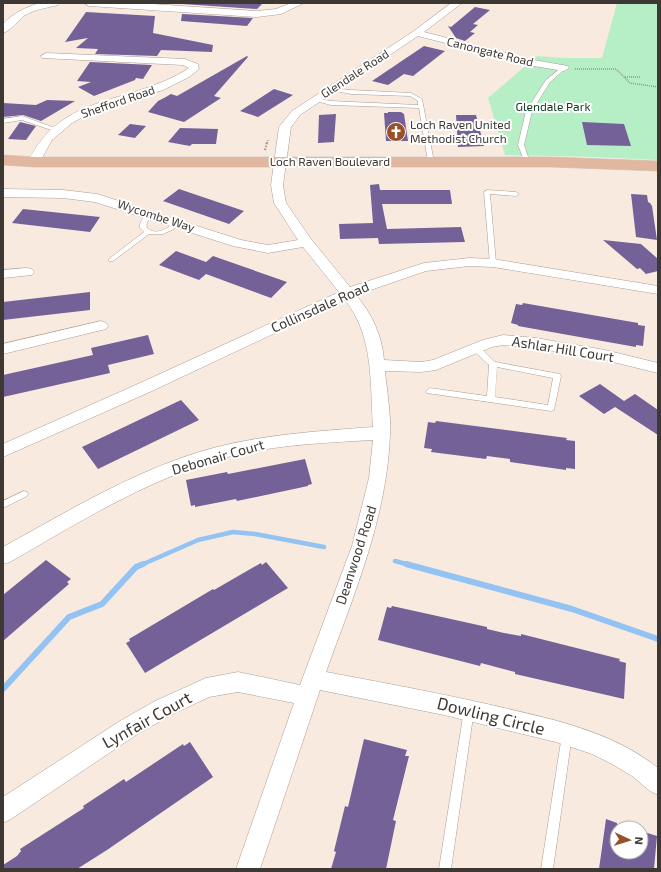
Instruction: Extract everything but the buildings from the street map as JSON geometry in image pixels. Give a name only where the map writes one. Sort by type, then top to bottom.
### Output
[{"type":"main road","name":"Loch Raven Boulevard","points":[[3,160],[658,178]]},
{"type":"main road","name":"Loch Raven Boulevard","points":[[3,175],[279,168],[431,162],[550,162],[658,166]]},
{"type":"main road","points":[[538,175],[550,162]]},
{"type":"street","points":[[3,30],[19,14],[31,8],[55,3]]},
{"type":"street","points":[[89,3],[196,8],[257,14],[282,11],[298,3]]},
{"type":"street","name":"Glendale Road","points":[[279,168],[285,127],[287,122],[296,113],[417,33],[457,3]]},
{"type":"street","name":"Canongate Road","points":[[417,33],[534,63],[564,68]]},
{"type":"street","name":"Shefford Road","points":[[34,162],[41,146],[56,130],[75,116],[86,111],[159,88],[192,71],[194,66],[185,62],[156,60],[46,56]]},
{"type":"street","name":"Shefford Road","points":[[156,60],[170,68],[173,80]]},
{"type":"street","name":"Deanwood Road","points":[[248,869],[310,687],[362,546],[378,478],[382,433],[375,346],[370,329],[360,309],[306,242],[280,203],[278,194],[279,168]]},
{"type":"street","name":"Wycombe Way","points":[[3,193],[87,196],[109,201],[238,243],[261,248],[278,248],[306,242]]},
{"type":"street","name":"Collinsdale Road","points":[[3,451],[146,387],[348,293],[424,267],[469,262],[494,263],[658,290]]},
{"type":"street","points":[[3,274],[27,272]]},
{"type":"street","points":[[3,349],[101,326]]},
{"type":"street","name":"Ashlar Hill Court","points":[[376,365],[421,367],[436,365],[488,343],[503,340],[522,341],[605,355],[658,368]]},
{"type":"street","name":"Debonair Court","points":[[3,556],[84,511],[150,477],[194,460],[257,444],[288,439],[382,433]]},
{"type":"street","name":"Lynfair Court","points":[[3,811],[128,728],[163,708],[206,688],[238,682],[310,687]]},
{"type":"street","name":"Dowling Circle","points":[[310,687],[432,701],[567,734],[600,746],[629,760],[658,783]]},
{"type":"lane","points":[[527,162],[523,155],[521,146],[529,111],[548,81],[564,68]]},
{"type":"lane","points":[[332,89],[351,92],[411,95],[420,100],[431,162]]},
{"type":"lane","points":[[315,100],[331,103],[421,107]]},
{"type":"lane","points":[[3,121],[22,118],[56,130]]},
{"type":"lane","points":[[494,263],[487,192],[516,194]]},
{"type":"lane","points":[[150,215],[143,223],[145,231],[148,232],[159,233],[168,230],[177,223]]},
{"type":"lane","points":[[111,260],[148,232]]},
{"type":"lane","points":[[430,392],[551,408],[557,376],[493,364],[476,348]]},
{"type":"lane","points":[[491,400],[493,364]]},
{"type":"lane","points":[[3,505],[24,494]]},
{"type":"lane","points":[[445,869],[469,710]]},
{"type":"lane","points":[[547,869],[567,734]]},
{"type":"path","points":[[564,68],[619,70],[626,80],[633,84],[658,87]]},
{"type":"path","points":[[624,77],[640,77]]},
{"type":"green space","name":"Glendale Park","points":[[617,3],[658,3],[658,160],[505,155],[488,98],[537,56],[602,58]]},
{"type":"waterway","points":[[141,565],[198,540],[233,532],[255,534],[324,547]]},
{"type":"waterway","points":[[395,561],[410,565]]},
{"type":"waterway","points":[[3,689],[69,617],[102,604],[136,567],[143,564]]},
{"type":"waterway","points":[[406,564],[572,609],[658,639]]},
{"type":"place","name":"Loch Raven United Methodist Church","points":[[396,132]]}]
